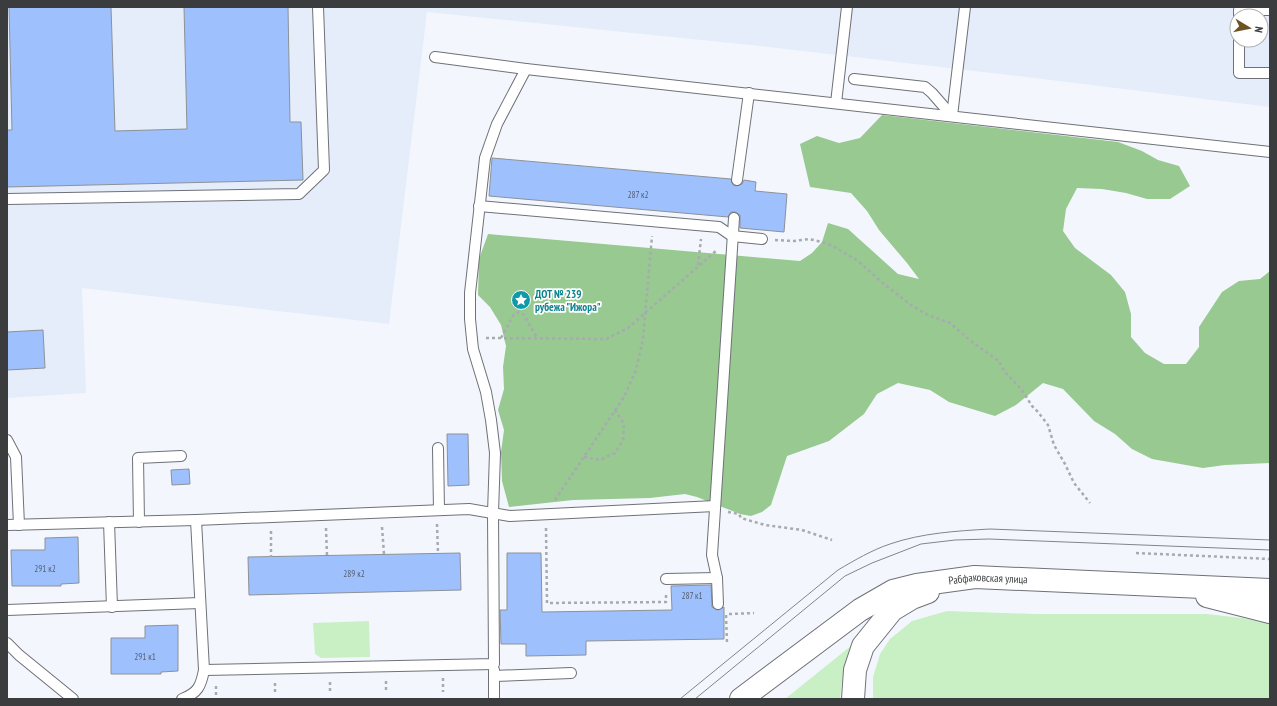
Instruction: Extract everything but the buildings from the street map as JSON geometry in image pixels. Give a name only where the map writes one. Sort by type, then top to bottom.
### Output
[{"type":"main road","name":"Рабфаковская улица","points":[[741,699],[860,610],[894,591],[917,585],[975,577],[1270,590]]},
{"type":"main road","points":[[852,699],[855,670],[863,646],[892,610],[912,598],[975,577]]},
{"type":"main road","points":[[1170,586],[1270,612]]},
{"type":"lane","points":[[7,199],[299,194],[324,170],[318,7]]},
{"type":"lane","points":[[836,103],[847,7]]},
{"type":"lane","points":[[952,116],[965,7]]},
{"type":"lane","points":[[1239,48],[1238,73],[1270,73]]},
{"type":"lane","points":[[435,57],[526,69],[1270,152]]},
{"type":"lane","points":[[494,699],[494,453],[492,420],[486,392],[473,349],[470,319],[470,293],[485,158],[497,124],[526,69]]},
{"type":"lane","points":[[854,79],[925,87],[952,116]]},
{"type":"lane","points":[[737,180],[748,93]]},
{"type":"lane","points":[[479,206],[719,227],[732,236],[762,239]]},
{"type":"lane","points":[[718,604],[717,578],[712,555],[734,218]]},
{"type":"lane","points":[[7,440],[16,457],[19,525]]},
{"type":"lane","points":[[437,510],[438,448]]},
{"type":"lane","points":[[139,522],[138,458],[181,456]]},
{"type":"lane","points":[[7,525],[139,522],[469,509],[510,516],[715,509]]},
{"type":"lane","points":[[182,699],[192,695],[201,685],[204,670],[196,520]]},
{"type":"lane","points":[[109,522],[112,607]]},
{"type":"lane","points":[[666,579],[717,578]]},
{"type":"lane","points":[[7,610],[200,603]]},
{"type":"lane","points":[[7,643],[19,655],[74,699]]},
{"type":"lane","points":[[204,670],[494,664]]},
{"type":"lane","points":[[494,676],[571,673]]},
{"type":"path","points":[[653,221],[645,313],[636,370],[624,397],[545,514],[547,603],[666,602],[666,579]]},
{"type":"path","points":[[698,266],[702,226]]},
{"type":"path","points":[[472,338],[606,339],[628,328],[732,236]]},
{"type":"path","points":[[762,239],[794,241],[809,239],[833,246],[858,261],[911,305],[928,315],[950,323],[972,342],[1000,361],[1004,371],[1022,390],[1032,406],[1048,425],[1054,445],[1074,483],[1090,503]]},
{"type":"path","points":[[501,338],[514,314],[519,312],[524,315],[537,338]]},
{"type":"path","points":[[584,457],[600,460],[614,454],[624,440],[624,424],[615,410]]},
{"type":"path","points":[[715,509],[739,514],[741,518],[765,524],[802,530],[832,540]]},
{"type":"path","points":[[437,510],[438,553]]},
{"type":"path","points":[[382,512],[384,554]]},
{"type":"path","points":[[326,515],[327,556]]},
{"type":"path","points":[[270,517],[271,557]]},
{"type":"path","points":[[1136,553],[1270,559]]},
{"type":"path","points":[[718,604],[726,604],[727,642]]},
{"type":"path","points":[[726,614],[754,613]]},
{"type":"shaded area","points":[[7,7],[1270,7],[1270,107],[760,46],[427,12],[389,324],[82,288],[86,393],[7,398]]},
{"type":"green space","points":[[882,115],[1118,142],[1142,151],[1158,160],[1179,166],[1190,186],[1170,199],[1147,199],[1126,193],[1102,189],[1077,188],[1066,209],[1063,231],[1075,248],[1111,275],[1125,292],[1131,314],[1131,337],[1145,353],[1164,364],[1186,364],[1199,347],[1199,327],[1222,292],[1239,281],[1260,279],[1270,271],[1270,463],[1225,465],[1203,468],[1152,459],[1132,449],[1115,434],[1094,421],[1063,389],[1043,383],[1016,405],[995,416],[949,402],[930,390],[898,383],[877,394],[864,414],[829,441],[787,456],[771,505],[762,512],[751,516],[740,514],[697,497],[685,494],[650,498],[573,500],[509,507],[502,481],[501,452],[504,430],[498,410],[504,389],[503,367],[506,346],[501,325],[490,307],[478,295],[479,259],[488,234],[800,261],[812,253],[822,242],[828,223],[848,229],[898,274],[919,279],[879,230],[867,211],[851,193],[810,187],[800,144],[817,136],[839,143],[860,138]]},
{"type":"green space","points":[[947,611],[1035,614],[1207,614],[1242,618],[1270,624],[1270,699],[873,699],[873,677],[880,654],[890,639],[912,621]]},
{"type":"green space","points":[[369,621],[370,657],[321,658],[315,654],[313,623]]},
{"type":"green space","points":[[852,645],[843,674],[840,699],[785,699]]},
{"type":"tram line","points":[[680,699],[838,570],[877,549],[902,540],[939,533],[990,529],[1270,540]]},
{"type":"tram line","points":[[695,699],[845,576],[872,563],[921,544],[955,540],[989,539],[1270,550]]},
{"type":"place","name":"ДОТ № 239 рубежа \"Ижора\"","points":[[521,300]]}]
